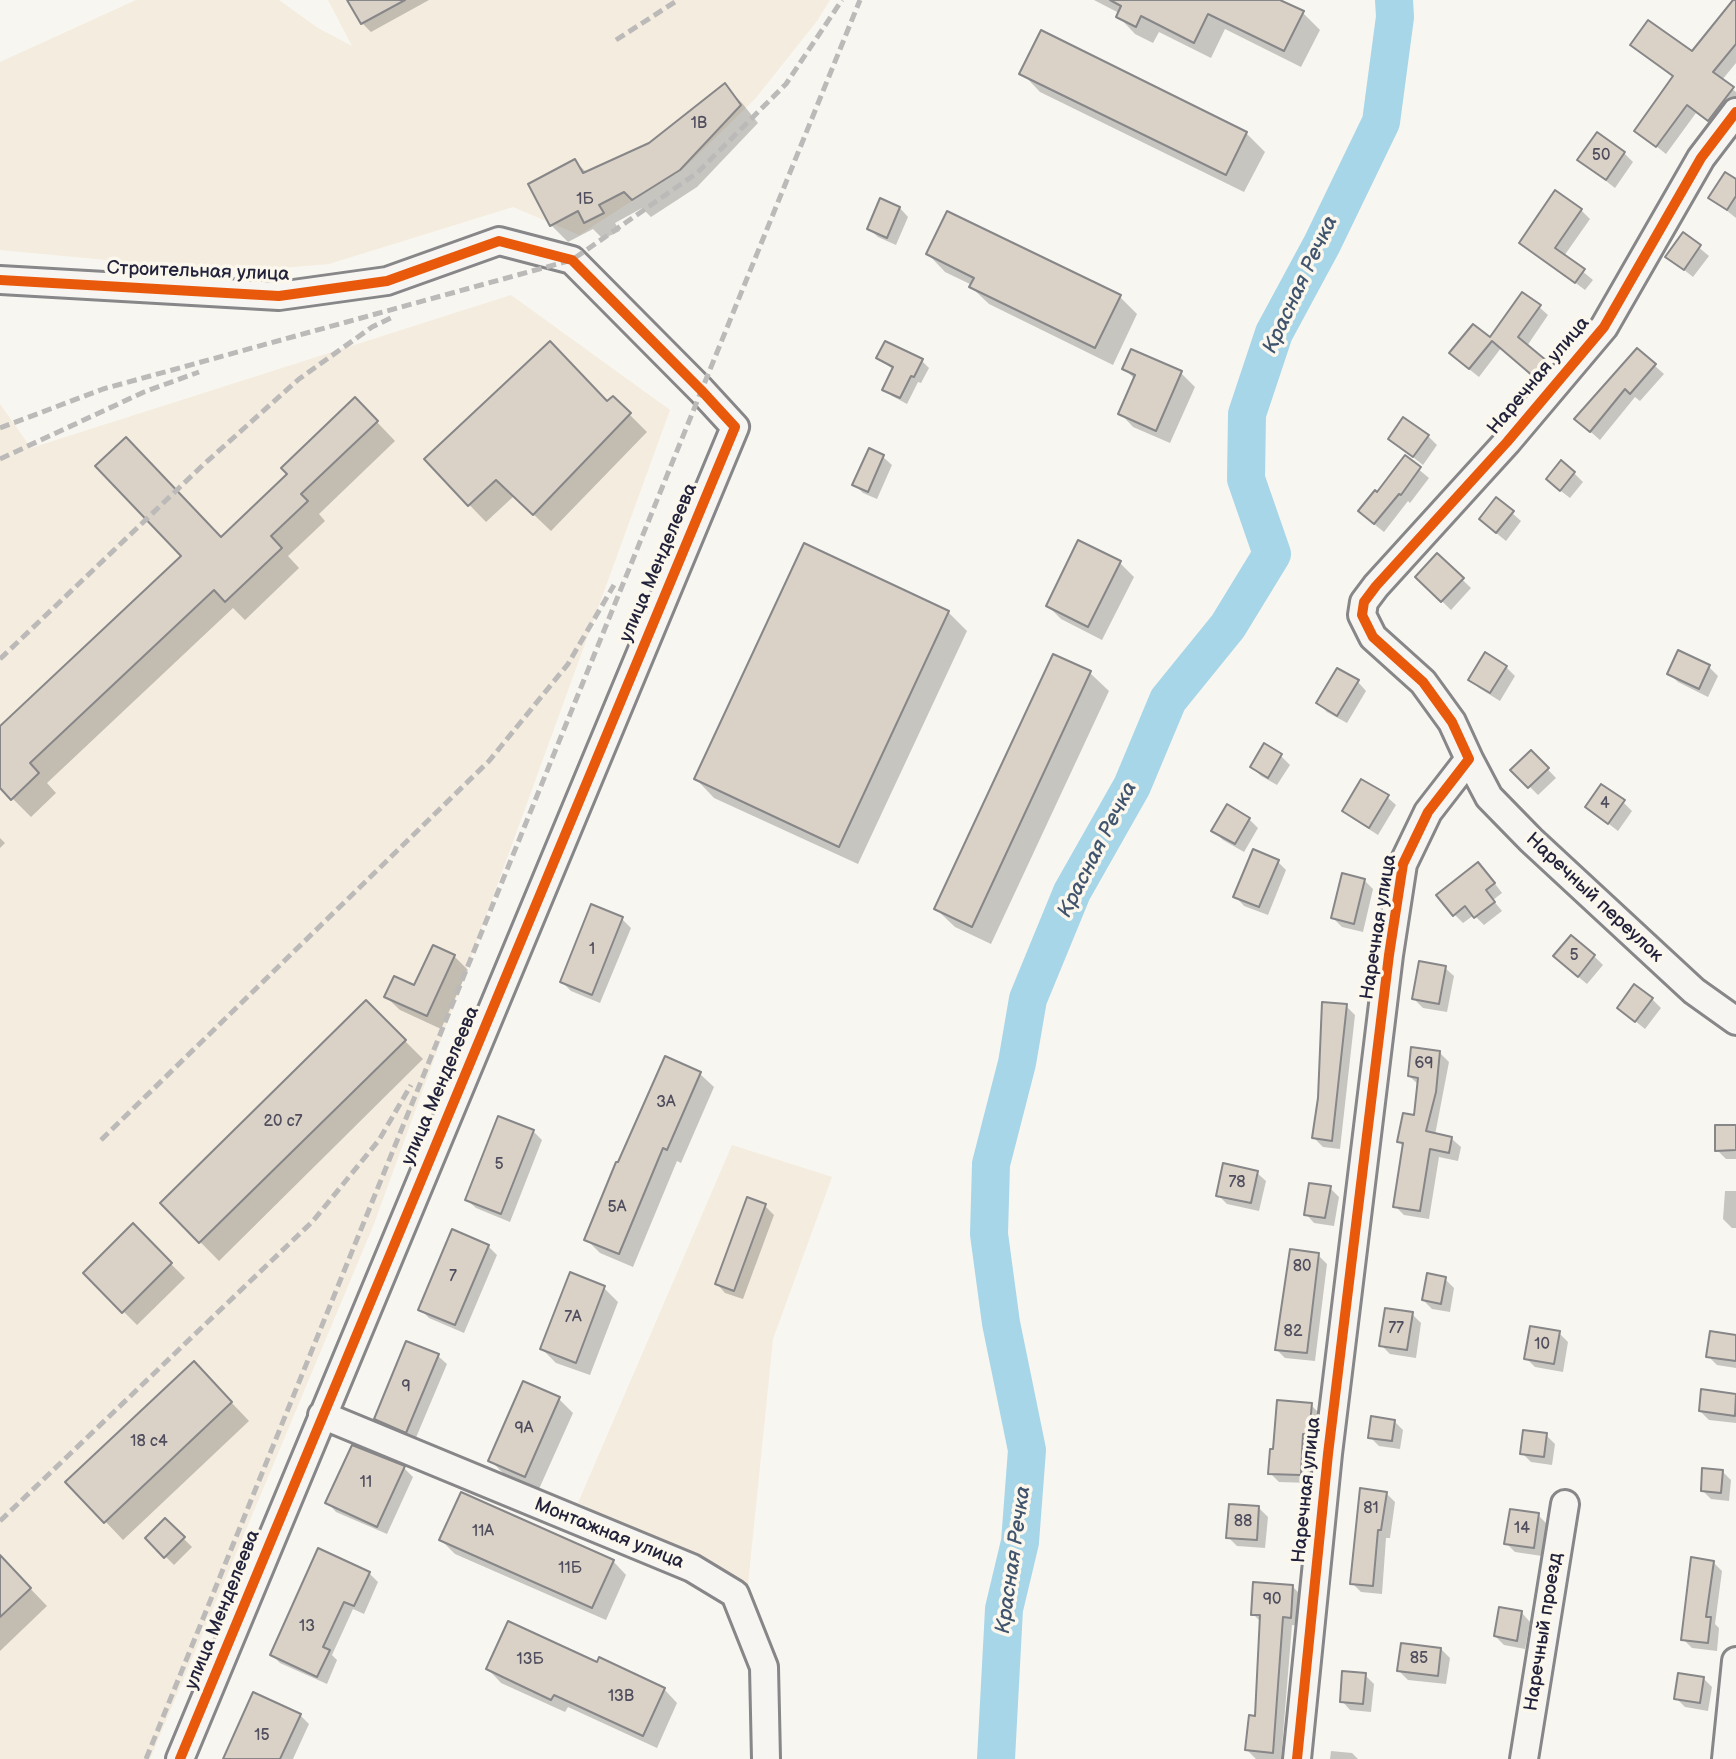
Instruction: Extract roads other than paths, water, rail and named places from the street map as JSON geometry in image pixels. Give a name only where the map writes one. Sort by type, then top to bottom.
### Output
[{"type":"street","name":"Наречная улица","points":[[1297,1759],[1328,1454],[1403,864],[1428,812],[1469,759],[1452,722],[1423,682],[1373,637],[1362,615],[1364,602],[1507,442],[1604,327],[1701,158],[1736,112]]},
{"type":"street","name":"Строительная улица","points":[[0,280],[279,296],[387,281],[499,241],[572,260],[734,427]]},
{"type":"street","name":"улица Менделеева","points":[[180,1759],[734,427]]},
{"type":"street","name":"Наречный переулок","points":[[1469,759],[1489,797],[1531,840],[1694,991],[1736,1021]]},
{"type":"street","name":"Монтажная улица","points":[[323,1415],[692,1568],[735,1594],[764,1667],[766,1759]]},
{"type":"street","name":"Наречный проезд","points":[[1524,1759],[1565,1504]]},
{"type":"street","points":[[1726,1759],[1736,1661]]},
{"type":"waterway","name":"Красная Речка","points":[[996,1759],[1004,1609],[1020,1542],[1027,1450],[1001,1323],[989,1234],[991,1164],[1017,1063],[1028,999],[1072,892],[1132,786],[1168,700],[1228,626],[1272,554],[1246,479],[1247,414],[1274,333],[1322,244],[1381,122],[1395,17],[1394,0]]},
{"type":"railway","points":[[616,40],[678,0]]},
{"type":"railway","points":[[0,428],[103,389],[572,260],[697,173],[786,84],[842,0]]},
{"type":"railway","points":[[146,1759],[860,0]]},
{"type":"railway","points":[[0,659],[203,465],[299,379],[372,327],[395,316]]},
{"type":"railway","points":[[0,459],[144,392],[199,372]]},
{"type":"railway","points":[[101,1140],[489,761],[568,664],[614,585]]},
{"type":"railway","points":[[0,1521],[313,1221],[379,1140],[411,1085]]}]
